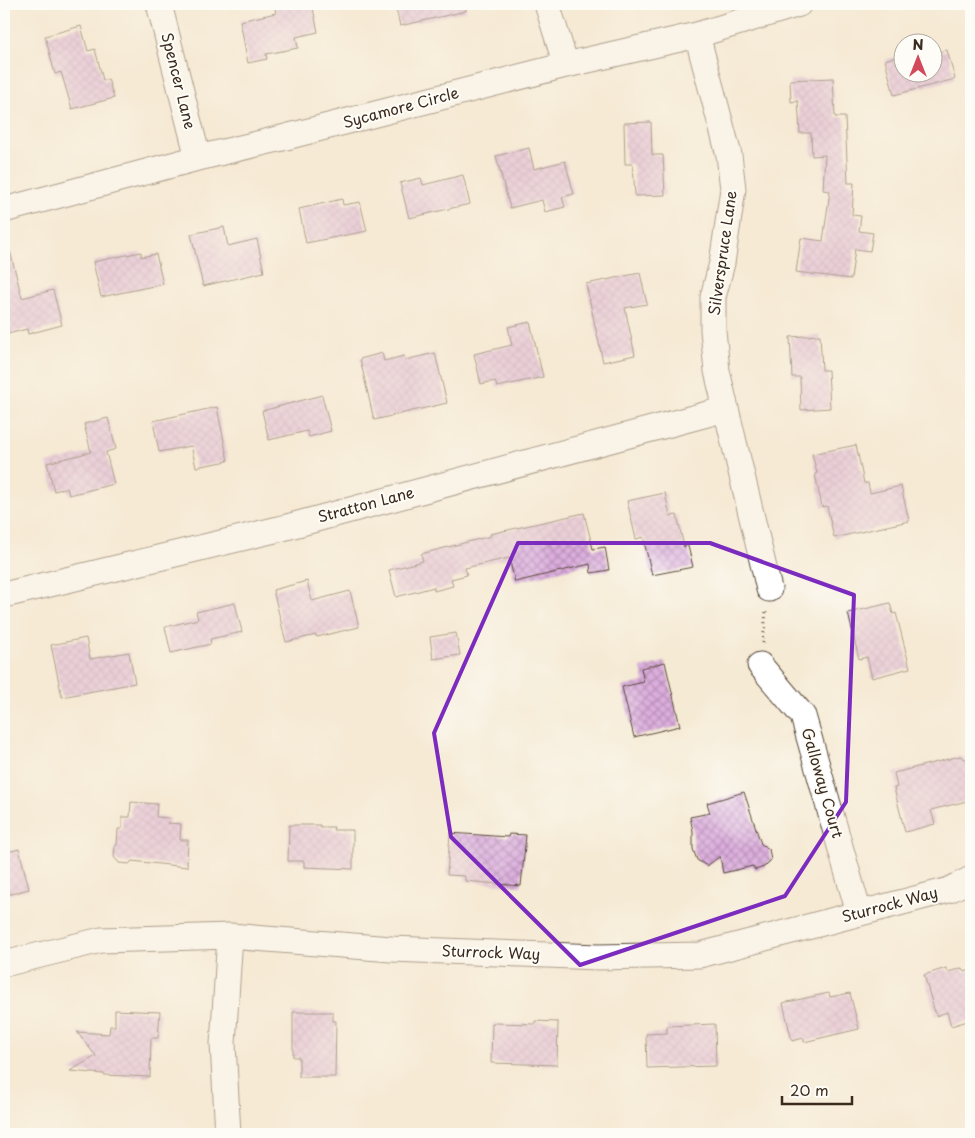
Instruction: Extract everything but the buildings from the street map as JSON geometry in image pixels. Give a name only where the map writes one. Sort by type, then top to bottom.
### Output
[{"type":"street","name":"Spencer Lane","points":[[159,4],[198,158]]},
{"type":"street","points":[[547,4],[566,65]]},
{"type":"street","name":"Sycamore Circle","points":[[4,210],[198,158],[566,65],[697,35],[799,4]]},
{"type":"street","name":"Silverspruce Lane","points":[[697,35],[728,155],[733,189],[722,263],[713,297],[716,363],[769,588]]},
{"type":"street","name":"Stratton Lane","points":[[4,595],[283,528],[726,409]]},
{"type":"street","name":"Galloway Court","points":[[760,665],[803,716],[859,913]]},
{"type":"street","name":"Sturrock Way","points":[[4,964],[101,940],[230,936],[382,948],[598,957],[700,954],[949,890],[971,879]]},
{"type":"street","points":[[228,1134],[223,1044],[230,936]]},
{"type":"path","points":[[760,665],[769,588]]},
{"type":"highlighted area","points":[[518,543],[710,543],[854,595],[846,802],[785,896],[580,965],[451,837],[434,733]]}]
